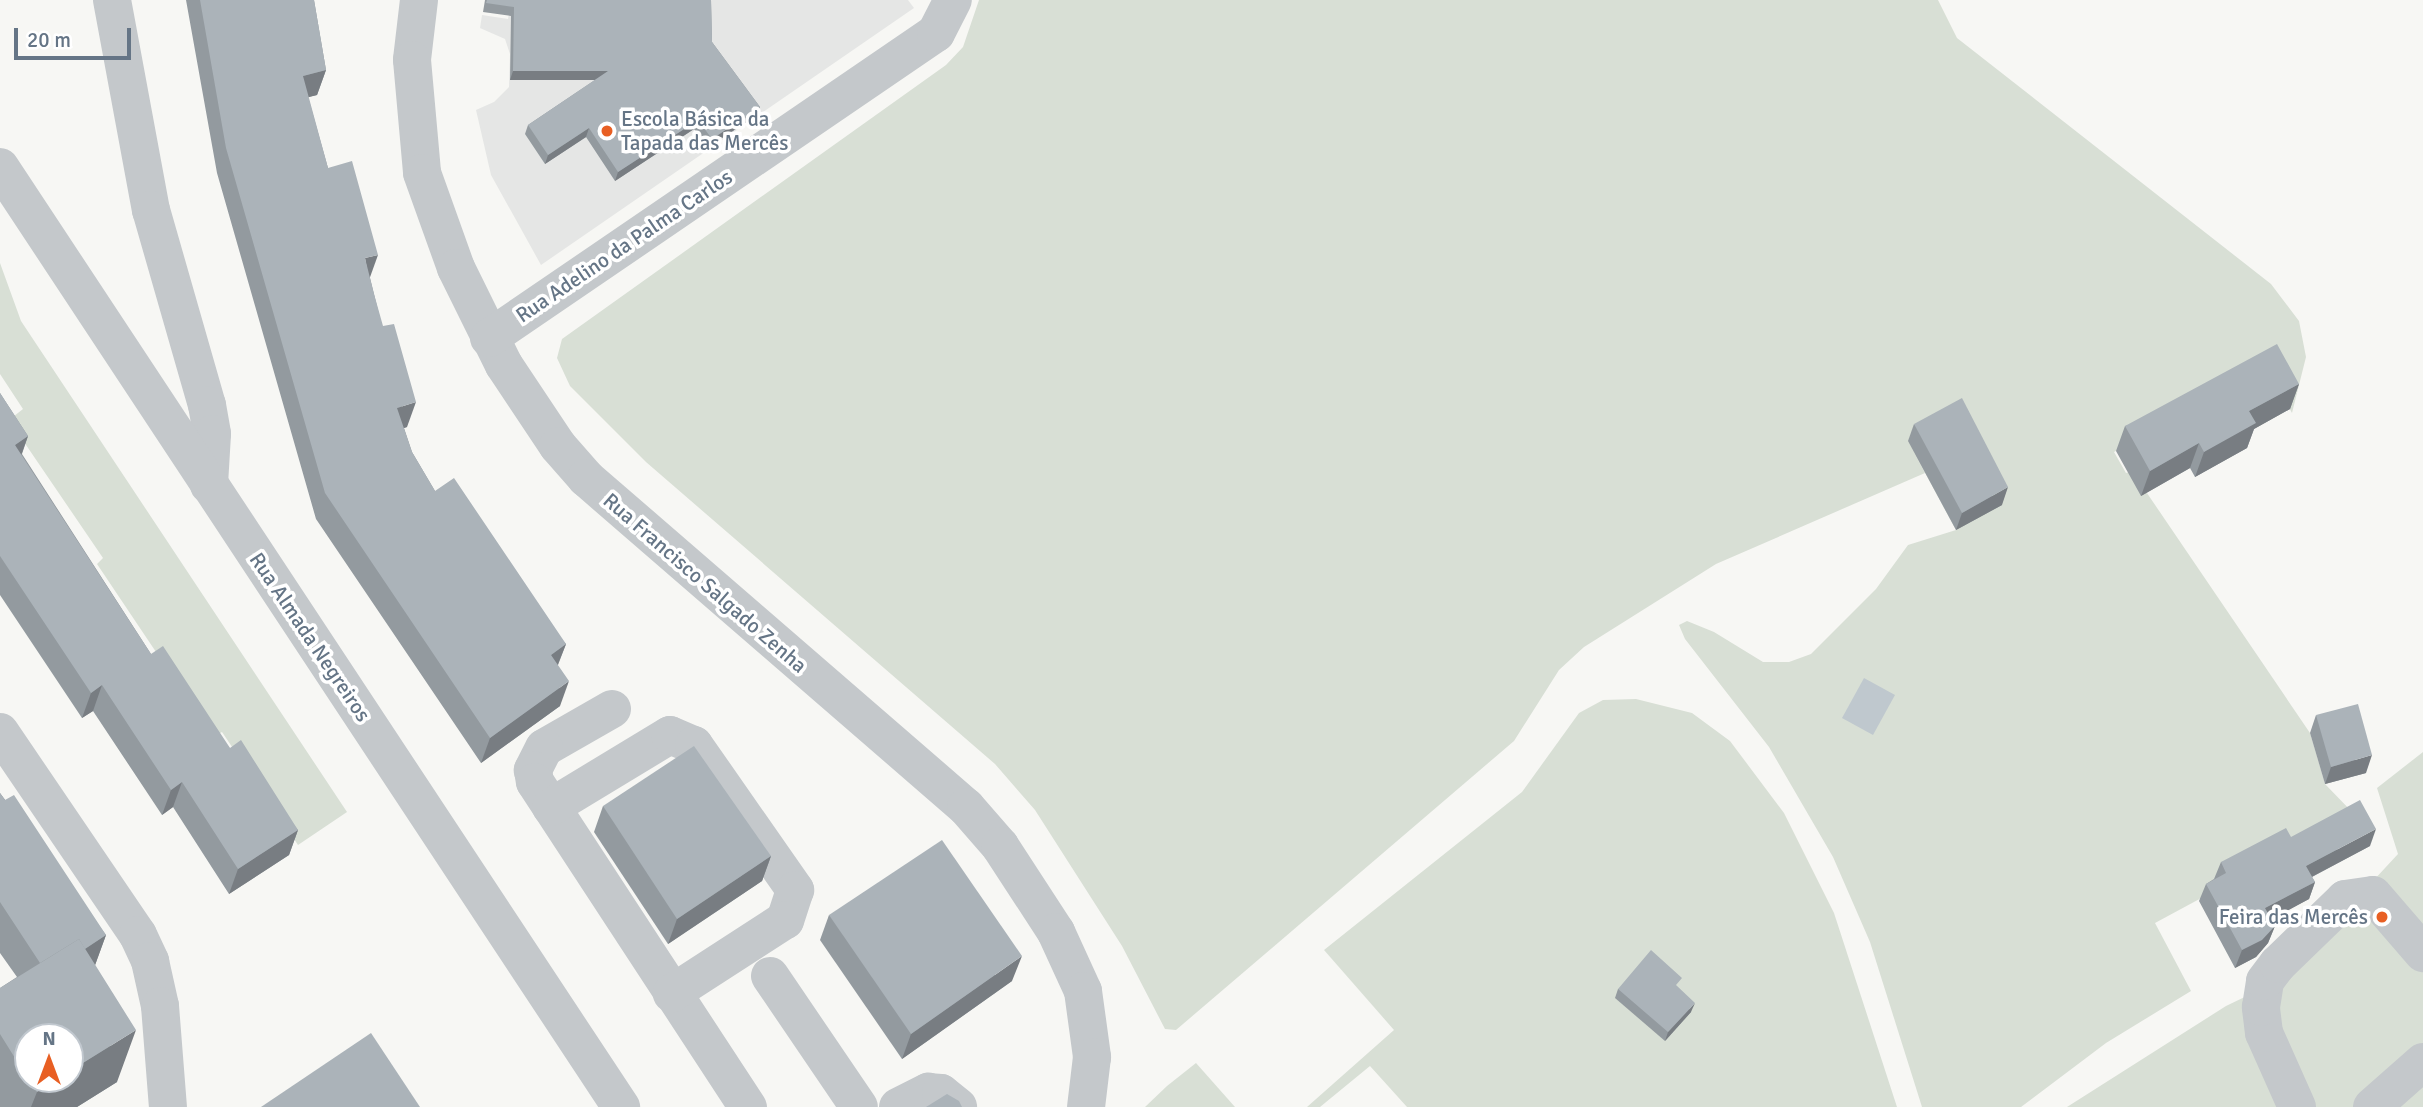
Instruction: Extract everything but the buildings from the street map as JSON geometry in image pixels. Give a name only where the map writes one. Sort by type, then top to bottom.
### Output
[{"type":"street","points":[[112,0],[150,210],[212,434],[209,485]]},
{"type":"street","name":"Rua Francisco Salgado Zenha","points":[[419,0],[412,60],[422,173],[456,268],[489,338],[558,446],[586,478],[966,807],[1000,846],[1056,932],[1083,991],[1092,1057],[1086,1107]]},
{"type":"street","name":"Rua Adelino da Palma Carlos","points":[[489,338],[936,33],[953,0]]},
{"type":"street","name":"Rua Almada Negreiros","points":[[0,167],[621,1107]]},
{"type":"street","points":[[133,369],[170,368],[192,359]]},
{"type":"street","points":[[612,709],[544,748],[537,758],[535,782],[748,1107]]},
{"type":"street","points":[[0,733],[146,952],[160,1006],[168,1107]]},
{"type":"street","points":[[551,807],[670,735],[694,744],[795,890],[785,920],[673,993]]},
{"type":"street","points":[[2297,1107],[2264,1033],[2261,1007],[2265,981],[2278,964],[2345,899],[2373,895],[2423,953]]},
{"type":"street","points":[[770,976],[859,1107]]},
{"type":"street","points":[[2372,1107],[2423,1062]]},
{"type":"street","points":[[898,1107],[928,1092],[941,1093],[958,1107]]},
{"type":"shaded area","name":"Escola Básica da Tapada das Mercês","points":[[511,0],[908,0],[914,8],[541,265],[491,175],[476,110],[494,102],[509,87],[510,54],[505,39],[480,28],[482,15],[508,19]]},
{"type":"shaded area","points":[[979,0],[1938,0],[1957,38],[2271,284],[2299,321],[2306,357],[2292,413],[2265,363],[2114,452],[2126,473],[2132,471],[2310,733],[2325,784],[2355,815],[2155,923],[2191,991],[2106,1043],[2021,1107],[1922,1107],[1870,942],[1833,857],[1769,747],[1685,639],[1679,625],[1687,621],[1714,632],[1763,662],[1789,662],[1811,654],[1876,589],[1908,545],[1956,530],[1908,441],[1925,473],[1716,564],[1584,647],[1559,670],[1514,741],[1176,1030],[1165,1029],[1122,946],[1035,810],[995,764],[646,462],[570,386],[557,358],[562,339],[946,65],[963,47]]},
{"type":"shaded area","points":[[0,263],[21,321],[347,812],[298,845],[222,732],[213,737],[97,564],[103,558],[9,420],[23,409],[0,374]]},
{"type":"shaded area","points":[[1864,678],[1895,695],[1873,735],[1842,718]]},
{"type":"shaded area","points":[[1636,699],[1692,713],[1730,741],[1784,813],[1834,913],[1897,1107],[1407,1107],[1370,1066],[1320,1107],[1307,1107],[1394,1030],[1324,950],[1522,792],[1579,713],[1603,700]]},
{"type":"shaded area","name":"Feira das Mercês","points":[[2423,752],[2423,1107],[2067,1107],[2226,1006],[2282,979],[2398,854],[2377,788]]},
{"type":"shaded area","points":[[1196,1063],[1235,1107],[1145,1107],[1167,1086]]},
{"type":"place","name":"Escola Básica da Tapada das Mercês","points":[[607,131]]},
{"type":"place","name":"Feira das Mercês","points":[[2382,917]]}]
